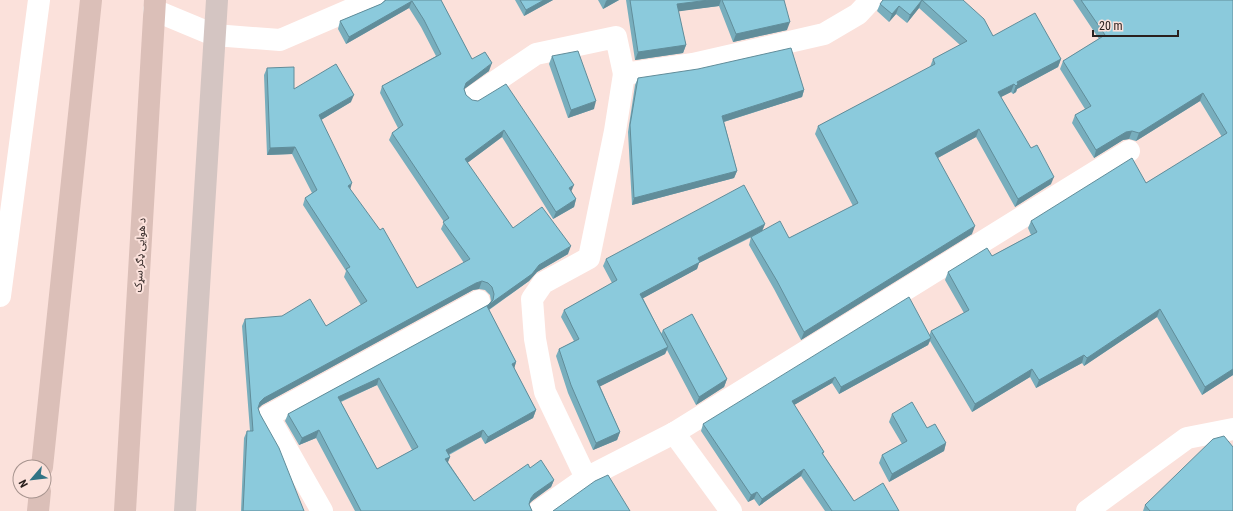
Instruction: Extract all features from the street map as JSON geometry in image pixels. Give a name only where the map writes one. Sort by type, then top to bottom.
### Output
[{"type":"main road","points":[[43,459],[90,0]]},
{"type":"main road","name":"د هوایی ډګر سړک","points":[[125,511],[154,5]]},
{"type":"main road","points":[[38,511],[39,499]]},
{"type":"street","points":[[0,296],[39,0]]},
{"type":"street","points":[[185,511],[217,0]]},
{"type":"street","points":[[154,5],[214,35],[280,40],[373,0]]},
{"type":"street","points":[[624,74],[692,64],[824,34],[858,14],[871,0]]},
{"type":"street","points":[[474,96],[536,54],[616,37],[624,74],[615,131],[590,258],[543,283],[532,300],[535,339],[545,392],[586,478]]},
{"type":"street","points":[[539,511],[586,478],[674,433],[1129,151]]},
{"type":"street","points":[[322,511],[268,416],[479,301]]},
{"type":"street","points":[[1087,511],[1187,438],[1233,429]]},
{"type":"street","points":[[674,433],[731,511]]},
{"type":"building","points":[[386,0],[441,0],[472,59],[485,52],[492,63],[466,83],[464,89],[466,95],[472,100],[478,101],[506,84],[574,185],[569,188],[576,199],[556,212],[504,130],[465,159],[513,228],[542,207],[571,246],[539,265],[532,274],[487,306],[516,362],[512,364],[536,410],[488,437],[483,430],[446,450],[450,457],[445,459],[474,501],[528,464],[530,468],[541,460],[554,480],[534,494],[531,498],[529,504],[532,511],[361,511],[319,430],[302,438],[288,414],[488,305],[493,300],[494,294],[492,287],[488,283],[482,281],[264,398],[260,402],[258,408],[260,414],[279,448],[304,511],[243,511],[247,431],[253,431],[245,319],[282,316],[310,299],[326,326],[367,301],[346,269],[350,267],[305,198],[317,190],[295,147],[270,148],[267,68],[294,67],[294,89],[336,64],[354,95],[319,115],[352,183],[348,186],[380,230],[383,228],[417,288],[470,259],[443,222],[449,218],[392,133],[403,125],[382,86],[441,54],[424,20],[412,1],[349,37],[340,21],[381,4]],"holes":[[[379,378],[418,447],[377,469],[338,397]]]},
{"type":"building","points":[[520,0],[544,0],[526,10]]},
{"type":"building","points":[[630,0],[709,0],[677,4],[686,45],[638,52]]},
{"type":"building","points":[[722,0],[784,0],[790,22],[736,34]]},
{"type":"building","points":[[883,0],[922,0],[910,15],[899,6],[892,14],[880,4]]},
{"type":"building","points":[[922,0],[963,0],[984,19],[993,36],[1035,13],[1061,59],[1017,82],[1018,84],[1016,86],[1014,84],[998,92],[1031,148],[1037,145],[1054,177],[1018,199],[979,129],[935,153],[975,226],[804,332],[777,281],[751,237],[780,221],[789,238],[858,203],[818,126],[935,64],[933,59],[967,41]]},
{"type":"building","points":[[1081,0],[1233,0],[1233,369],[1205,387],[1160,309],[1087,358],[1084,355],[1039,380],[1032,369],[975,404],[931,331],[969,310],[948,272],[987,248],[992,256],[1037,232],[1031,221],[1132,158],[1146,183],[1227,133],[1203,93],[1139,133],[1132,131],[1126,132],[1096,150],[1075,115],[1091,106],[1063,61],[1105,35]]},
{"type":"building","points":[[791,48],[804,90],[722,116],[737,171],[634,198],[630,125],[638,78],[698,69]]},
{"type":"building","points":[[578,51],[596,101],[571,110],[552,56]]},
{"type":"building","points":[[744,185],[765,224],[698,258],[700,262],[640,294],[668,347],[597,381],[620,432],[596,443],[571,385],[559,349],[579,339],[564,310],[617,280],[606,259]]},
{"type":"building","points":[[909,297],[931,338],[841,387],[835,377],[792,401],[824,452],[822,453],[854,501],[883,483],[899,511],[832,511],[804,469],[762,499],[757,492],[751,495],[703,424]]},
{"type":"building","points":[[692,314],[727,379],[699,397],[663,330]]},
{"type":"building","points":[[912,402],[927,428],[935,424],[946,443],[892,474],[882,455],[907,441],[892,414]]},
{"type":"building","points":[[1224,436],[1233,447],[1233,511],[1150,511],[1145,505],[1213,439]]},
{"type":"building","points":[[608,475],[630,511],[553,511],[595,481]]}]
